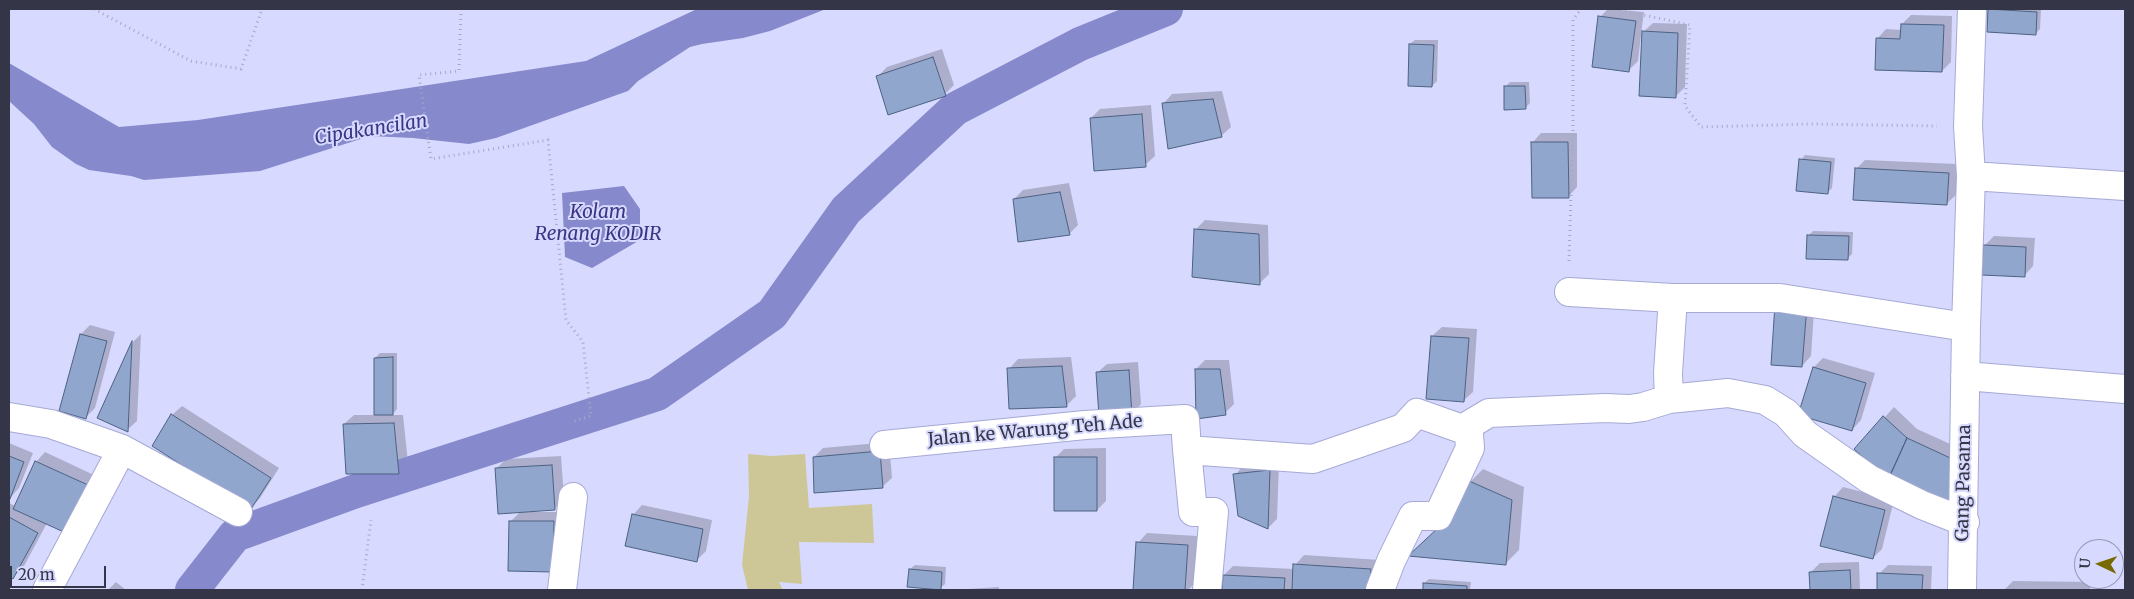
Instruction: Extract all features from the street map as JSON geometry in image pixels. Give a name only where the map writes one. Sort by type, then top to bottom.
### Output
[{"type":"street","name":"Gang Pasama","points":[[1962,590],[1965,522],[1966,327],[1971,176],[1968,126],[1972,9]]},
{"type":"street","points":[[1971,176],[2125,186]]},
{"type":"street","points":[[1568,292],[1673,298],[1780,298],[1966,327]]},
{"type":"street","points":[[1669,399],[1668,373],[1673,298]]},
{"type":"street","points":[[1965,376],[2125,388]]},
{"type":"street","points":[[1462,428],[1489,413],[1605,408],[1629,409],[1669,399],[1728,393],[1765,400],[1786,413],[1813,439],[1869,479],[1922,505],[1965,522]]},
{"type":"street","points":[[1207,590],[1214,512],[1193,512],[1187,450],[1313,459],[1403,428],[1417,413],[1462,428],[1470,434],[1470,448],[1438,516],[1413,516],[1391,561],[1380,590]]},
{"type":"street","points":[[9,417],[51,424],[122,449],[238,512]]},
{"type":"street","name":"Jalan ke Warung Teh Ade","points":[[884,445],[1085,425],[1185,419],[1187,450]]},
{"type":"street","points":[[47,590],[122,449]]},
{"type":"street","points":[[562,590],[573,497]]},
{"type":"path","points":[[94,9],[191,61],[241,69],[262,9]]},
{"type":"path","points":[[461,9],[459,71],[418,76],[431,159],[548,140],[566,320],[583,342],[591,416],[571,422]]},
{"type":"path","points":[[1568,292],[1573,127],[1572,20],[1581,9]]},
{"type":"path","points":[[1615,9],[1690,25],[1685,106],[1701,127],[1811,124],[1968,126]]},
{"type":"path","points":[[362,590],[371,520]]},
{"type":"shaded area","points":[[748,454],[771,456],[805,454],[809,508],[872,504],[874,543],[799,542],[802,584],[779,582],[783,590],[748,590],[742,565],[749,496]]},
{"type":"water","name":"Cipakancilan","points":[[697,9],[826,9],[770,31],[743,38],[690,47],[638,81],[628,91],[496,138],[469,144],[370,136],[260,171],[144,180],[131,176],[89,170],[76,164],[52,147],[34,124],[9,101],[9,63],[119,127],[198,120],[586,61]]},
{"type":"water","name":"Kolam Renang KODIR","points":[[624,186],[640,209],[640,240],[592,268],[565,257],[562,193]]},
{"type":"building","points":[[1988,9],[2037,12],[2036,35],[1987,32]]},
{"type":"building","points":[[1598,16],[1636,21],[1629,72],[1592,67]]},
{"type":"building","points":[[1901,24],[1944,25],[1942,72],[1875,70],[1876,38],[1900,39]]},
{"type":"building","points":[[1642,31],[1678,33],[1676,98],[1639,96]]},
{"type":"building","points":[[1409,44],[1434,45],[1432,87],[1408,86]]},
{"type":"building","points":[[933,57],[946,96],[888,115],[876,76]]},
{"type":"building","points":[[1504,86],[1525,86],[1526,109],[1504,110]]},
{"type":"building","points":[[1213,99],[1222,137],[1168,149],[1162,103]]},
{"type":"building","points":[[1142,114],[1146,167],[1094,171],[1090,118]]},
{"type":"building","points":[[1531,142],[1568,142],[1569,198],[1532,198]]},
{"type":"building","points":[[1799,159],[1831,162],[1828,194],[1796,191]]},
{"type":"building","points":[[1855,168],[1949,173],[1947,205],[1853,200]]},
{"type":"building","points":[[1060,192],[1070,235],[1018,242],[1013,199]]},
{"type":"building","points":[[1194,229],[1259,234],[1260,285],[1192,277]]},
{"type":"building","points":[[1807,235],[1849,236],[1848,260],[1806,259]]},
{"type":"building","points":[[1983,245],[2026,247],[2025,277],[1982,275]]},
{"type":"building","points":[[1775,304],[1807,306],[1802,367],[1771,365]]},
{"type":"building","points":[[80,334],[107,341],[86,419],[59,411]]},
{"type":"building","points":[[1431,336],[1469,338],[1464,402],[1426,399]]},
{"type":"building","points":[[132,341],[128,432],[97,418]]},
{"type":"building","points":[[393,357],[393,415],[374,415],[374,358]]},
{"type":"building","points":[[1062,366],[1067,407],[1009,409],[1007,368]]},
{"type":"building","points":[[1813,367],[1866,383],[1852,431],[1798,415]]},
{"type":"building","points":[[1195,369],[1220,369],[1226,415],[1196,419]]},
{"type":"building","points":[[1129,370],[1132,415],[1099,417],[1096,372]]},
{"type":"building","points":[[171,414],[271,478],[251,509],[152,446]]},
{"type":"building","points":[[1883,416],[1907,438],[1888,480],[1854,449]]},
{"type":"building","points":[[394,423],[399,474],[346,474],[343,424]]},
{"type":"building","points":[[1907,438],[1959,462],[1957,511],[1888,480]]},
{"type":"building","points":[[880,451],[883,488],[814,493],[813,457]]},
{"type":"building","points":[[9,456],[24,462],[10,499],[9,499]]},
{"type":"building","points":[[1054,457],[1097,457],[1097,511],[1054,511]]},
{"type":"building","points":[[35,461],[88,485],[66,533],[13,509]]},
{"type":"building","points":[[552,465],[555,510],[498,514],[495,468]]},
{"type":"building","points":[[1270,470],[1268,529],[1238,516],[1233,474]]},
{"type":"building","points":[[1469,481],[1512,500],[1506,565],[1408,556],[1456,511]]},
{"type":"building","points":[[1833,496],[1885,510],[1873,559],[1820,546]]},
{"type":"building","points":[[632,514],[703,529],[697,562],[625,546]]},
{"type":"building","points":[[9,517],[38,533],[13,579],[9,576]]},
{"type":"building","points":[[509,521],[554,521],[553,572],[508,571]]},
{"type":"building","points":[[1136,542],[1188,545],[1185,590],[1133,590]]},
{"type":"building","points":[[1293,564],[1371,569],[1369,590],[1292,590]]},
{"type":"building","points":[[909,569],[942,572],[941,590],[907,587]]},
{"type":"building","points":[[1850,570],[1851,590],[1810,590],[1809,572]]},
{"type":"building","points":[[1877,573],[1923,575],[1922,590],[1877,590]]},
{"type":"building","points":[[1223,575],[1285,578],[1284,590],[1222,590]]},
{"type":"building","points":[[1423,583],[1467,586],[1467,590],[1423,590]]},
{"type":"waterway","points":[[192,590],[235,535],[356,491],[657,394],[772,314],[846,210],[955,109],[1080,44],[1166,9]]}]
